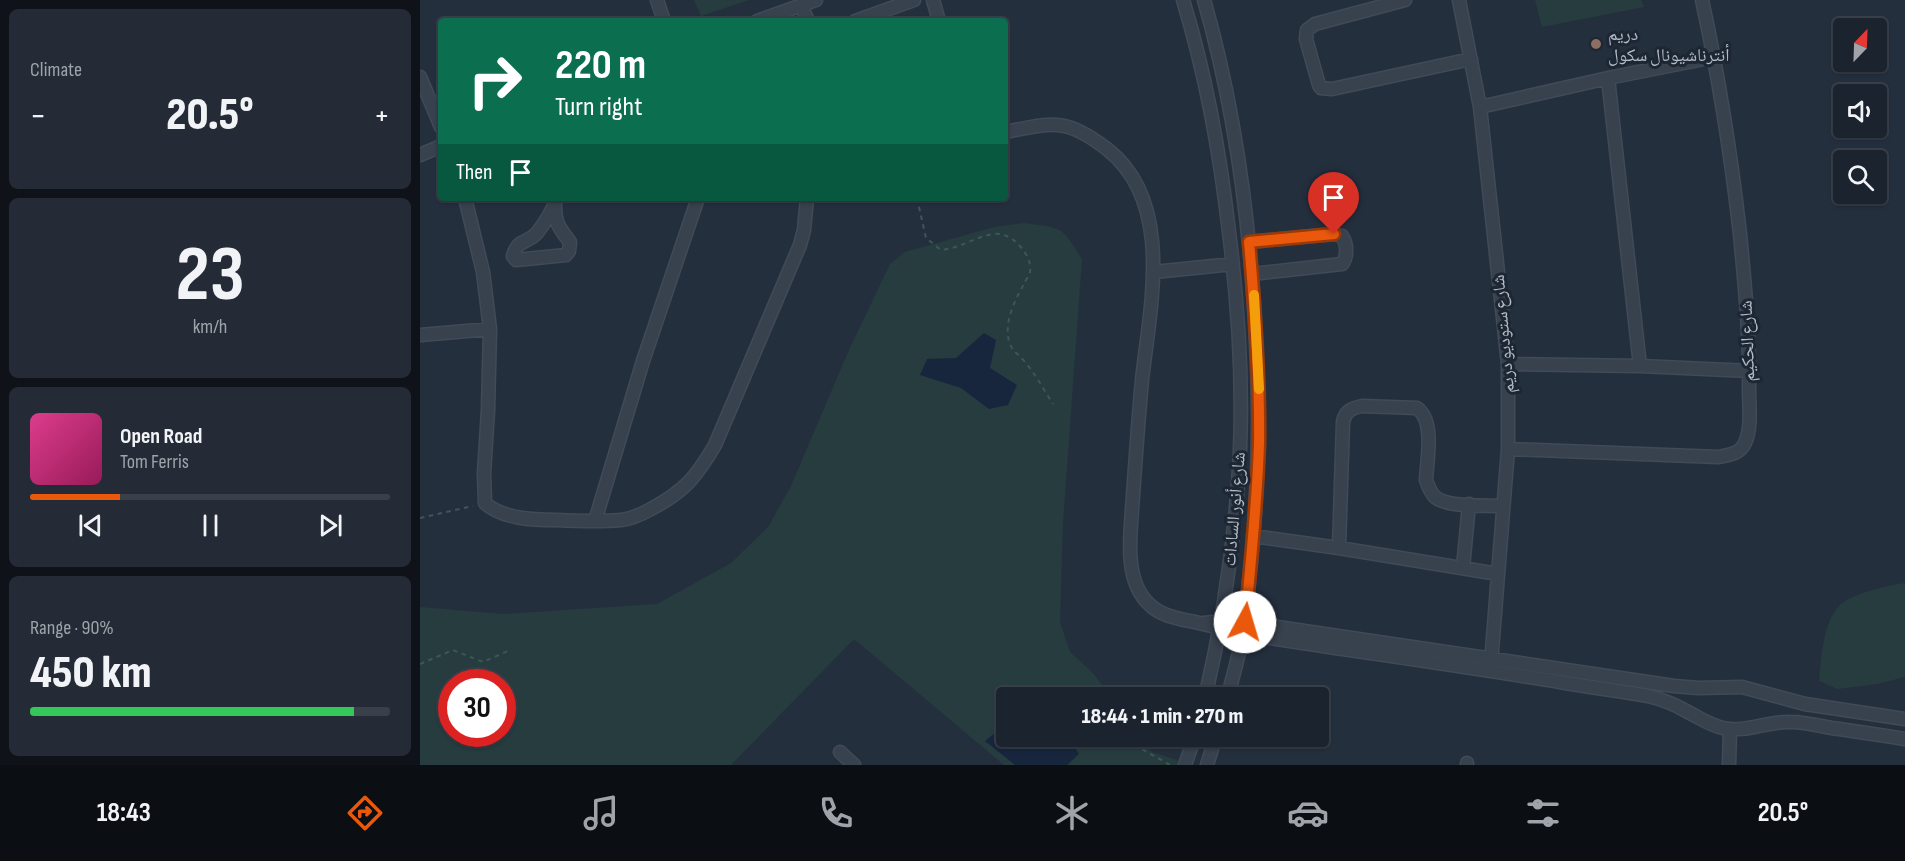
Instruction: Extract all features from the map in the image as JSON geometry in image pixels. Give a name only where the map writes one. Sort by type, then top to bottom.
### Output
[{"type":"street","points":[[657,0],[663,18]]},
{"type":"street","points":[[765,18],[816,0]]},
{"type":"street","points":[[863,18],[914,0]]},
{"type":"street","points":[[933,0],[938,18]]},
{"type":"street","name":"شارع أنور السادات","points":[[1183,0],[1204,81],[1222,169],[1233,264],[1241,377],[1240,449],[1234,526],[1221,625],[1208,687]]},
{"type":"street","name":"شارع أنور السادات","points":[[1204,0],[1227,98],[1243,188],[1252,274],[1258,374],[1259,431],[1253,536],[1244,628],[1230,687]]},
{"type":"street","points":[[1405,0],[1315,24],[1307,30],[1306,39],[1321,88],[1332,89],[1471,59]]},
{"type":"street","name":"شارع ستوديو دريم","points":[[1459,0],[1480,107],[1508,364],[1508,449],[1491,664]]},
{"type":"street","name":"شارع الحكيم","points":[[1508,449],[1718,457],[1734,454],[1744,446],[1748,436],[1750,371],[1744,280],[1732,168],[1702,0]]},
{"type":"street","points":[[801,5],[807,18]]},
{"type":"street","points":[[1480,107],[1714,57]]},
{"type":"street","points":[[420,77],[438,120]]},
{"type":"street","points":[[1608,78],[1640,366]]},
{"type":"street","points":[[1008,131],[1044,124],[1058,124],[1073,127],[1088,135],[1114,155],[1129,171],[1140,190],[1148,213],[1154,272],[1133,488],[1132,569],[1138,589],[1145,601],[1166,615],[1200,624],[1244,628],[1491,664],[1680,687],[1742,687],[1805,704],[1905,719]]},
{"type":"street","points":[[420,155],[438,147]]},
{"type":"street","points":[[466,201],[483,272],[489,329],[485,503],[497,511],[537,520],[622,520],[640,514],[682,491],[700,470],[715,445],[800,245],[807,201]]},
{"type":"street","points":[[556,201],[555,220],[560,231],[570,242],[569,251],[566,255],[516,260],[513,256],[515,248],[523,240],[536,234],[556,201]]},
{"type":"street","points":[[595,520],[643,361],[697,201]]},
{"type":"street","points":[[1249,242],[1334,234],[1342,236],[1345,243],[1345,259],[1342,264],[1252,274]]},
{"type":"street","points":[[1154,272],[1233,264]]},
{"type":"street","points":[[420,335],[489,329]]},
{"type":"street","points":[[1508,364],[1640,366],[1750,371]]},
{"type":"street","points":[[1339,548],[1343,422],[1347,412],[1353,408],[1362,406],[1417,408],[1423,413],[1428,429],[1426,480],[1435,496],[1443,501],[1503,506]]},
{"type":"street","points":[[1463,568],[1469,504]]},
{"type":"street","points":[[1253,536],[1498,574]]},
{"type":"street","points":[[1491,664],[1660,699],[1705,722],[1730,729],[1746,729],[1787,722],[1905,739]]},
{"type":"street","points":[[1729,765],[1730,729]]},
{"type":"street","points":[[1185,765],[1191,747]]},
{"type":"street","points":[[1207,765],[1213,747]]},
{"type":"street","points":[[840,752],[854,765]]},
{"type":"path","points":[[918,201],[926,238],[941,250],[955,249],[980,237],[995,234],[1006,235],[1023,249],[1029,260],[1030,272],[1008,323],[1008,338],[1014,352],[1024,362],[1053,404]]},
{"type":"path","points":[[420,518],[485,503]]},
{"type":"path","points":[[420,664],[453,650],[483,662],[508,651]]},
{"type":"path","points":[[1138,747],[1170,765]]},
{"type":"green space","points":[[694,0],[749,0],[701,16]]},
{"type":"green space","points":[[1535,0],[1641,0],[1644,7],[1542,27]]},
{"type":"green space","points":[[1023,223],[1059,230],[1082,259],[1063,524],[1060,622],[1070,652],[1093,673],[1104,687],[996,687],[996,747],[1147,747],[1152,752],[1183,762],[1181,765],[1004,765],[854,639],[731,765],[420,765],[420,607],[503,614],[657,604],[731,563],[768,527],[791,486],[848,352],[890,264],[905,252],[994,227]]},
{"type":"green space","points":[[1905,583],[1905,677],[1878,684],[1837,689],[1819,681],[1826,631],[1839,606],[1860,594]]},
{"type":"water","points":[[984,333],[996,340],[990,368],[1017,385],[1008,405],[989,409],[961,388],[920,375],[927,359],[956,358]]},
{"type":"water","points":[[996,733],[996,747],[1074,747],[1079,754],[1067,765],[1015,765],[985,741]]},
{"type":"slow traffic","points":[[1254,295],[1259,389]]},
{"type":"place","name":"دريم أنترناشيونال سكول","points":[[1596,44]]},
{"type":"route","points":[[1245,622],[1256,504],[1259,442],[1258,374],[1249,242],[1334,234]]}]
